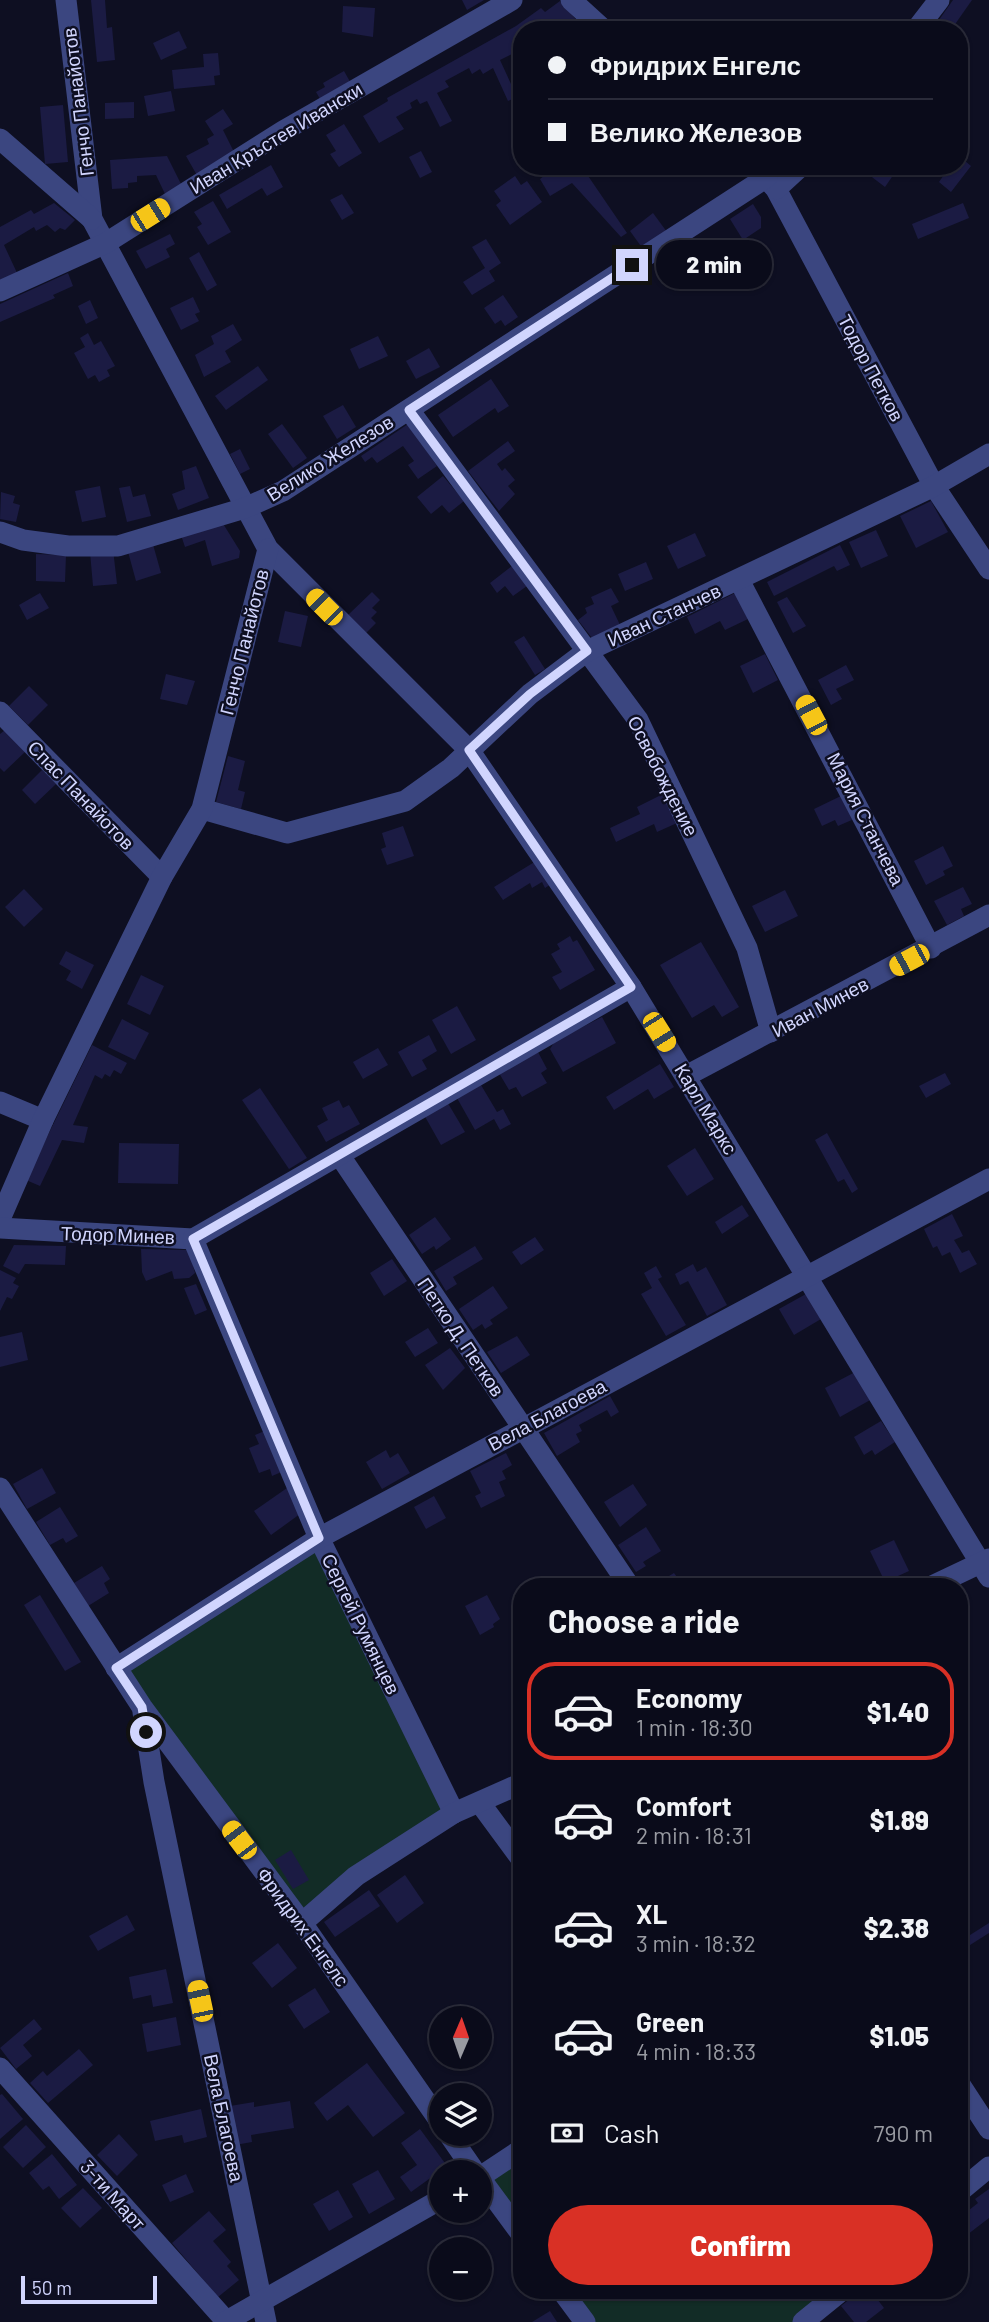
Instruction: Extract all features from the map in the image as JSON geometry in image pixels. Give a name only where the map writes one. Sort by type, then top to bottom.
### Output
[{"type":"street","name":"Генчо Панайотов","points":[[0,1219],[43,1120],[162,877],[202,809],[268,549],[92,219],[66,0]]},
{"type":"street","name":"Иван Кръстев Ивански","points":[[0,291],[106,243],[283,131],[512,0]]},
{"type":"street","points":[[571,0],[594,21]]},
{"type":"street","points":[[923,21],[939,0]]},
{"type":"street","points":[[0,139],[92,219]]},
{"type":"street","name":"Велико Железов","points":[[0,532],[23,540],[68,545],[118,546],[245,509],[283,491],[766,177]]},
{"type":"street","name":"Тодор Петков","points":[[766,177],[934,486],[989,569]]},
{"type":"street","name":"Освобождение","points":[[409,410],[638,720],[747,948],[771,1032]]},
{"type":"street","name":"Иван Станчев","points":[[202,809],[286,833],[405,801],[451,768],[530,694],[587,651],[934,486],[989,454]]},
{"type":"street","name":"Карл Маркс","points":[[268,549],[469,750],[631,987],[986,1566]]},
{"type":"street","name":"Мария Станчева","points":[[739,580],[932,948]]},
{"type":"street","name":"Спас Панайотов","points":[[0,712],[162,877]]},
{"type":"street","name":"Иван Минев","points":[[686,1076],[932,948],[989,915]]},
{"type":"street","name":"Тодор Минев","points":[[0,1228],[193,1239],[631,987]]},
{"type":"street","points":[[0,1102],[43,1120]]},
{"type":"street","name":"Петко Д. Петков","points":[[341,1156],[624,1578]]},
{"type":"street","name":"Вела Благоева","points":[[116,1668],[319,1538],[989,1179]]},
{"type":"street","name":"Сергей Румянцев","points":[[193,1239],[319,1538],[454,1812]]},
{"type":"street","name":"Фридрих Енгелс","points":[[0,1488],[142,1707],[302,1923],[429,2106]]},
{"type":"street","points":[[954,1578],[986,1566]]},
{"type":"street","name":"Вела Благоева","points":[[142,1707],[154,1782],[264,2312]]},
{"type":"street","points":[[154,1782],[192,1777]]},
{"type":"street","points":[[302,1923],[356,1876],[454,1812],[513,1787]]},
{"type":"street","points":[[480,1803],[513,1848]]},
{"type":"street","name":"3-ти Март","points":[[0,2068],[226,2322]]},
{"type":"street","points":[[968,2097],[989,2129]]},
{"type":"street","points":[[492,2170],[513,2155]]},
{"type":"street","points":[[968,2184],[989,2167]]},
{"type":"street","points":[[492,2194],[513,2223]]},
{"type":"street","points":[[226,2322],[264,2312],[429,2207]]},
{"type":"street","points":[[568,2299],[585,2322]]},
{"type":"street","points":[[803,2322],[831,2299]]},
{"type":"green space","points":[[319,1538],[454,1813],[302,1923],[116,1668]]},
{"type":"green space","points":[[513,2155],[513,2224],[492,2195],[492,2170]]},
{"type":"green space","points":[[568,2299],[831,2299],[803,2322],[585,2322]]},
{"type":"building","points":[[91,0],[105,0],[107,28],[112,27],[115,60],[97,62]]},
{"type":"building","points":[[462,0],[484,0],[467,10]]},
{"type":"building","points":[[953,0],[972,0],[957,21],[938,21]]},
{"type":"building","points":[[560,1],[577,21],[523,21],[541,8],[545,12]]},
{"type":"building","points":[[343,6],[375,8],[373,37],[342,32]]},
{"type":"building","points":[[513,28],[513,54],[500,60],[513,88],[513,99],[508,101],[493,68],[483,74],[480,69],[472,74],[469,68],[445,81],[449,87],[437,93],[452,121],[440,127],[427,101],[420,104],[417,99],[410,103],[412,108],[396,117],[404,129],[379,143],[363,116],[388,101],[387,98]]},
{"type":"building","points":[[179,31],[187,48],[161,60],[153,43]]},
{"type":"building","points":[[218,53],[220,75],[214,76],[215,85],[174,89],[172,70],[204,67],[203,54]]},
{"type":"building","points":[[344,71],[353,87],[323,104],[316,92],[325,87],[323,83]]},
{"type":"building","points":[[171,91],[175,111],[148,116],[144,96]]},
{"type":"building","points":[[134,102],[134,118],[105,119],[105,103]]},
{"type":"building","points":[[63,105],[68,162],[45,164],[40,107]]},
{"type":"building","points":[[223,109],[233,124],[223,130],[236,156],[198,177],[186,156],[209,144],[207,139],[214,135],[205,121]]},
{"type":"building","points":[[344,124],[362,153],[339,167],[330,154],[336,151],[326,135]]},
{"type":"building","points":[[421,151],[432,172],[420,178],[409,157]]},
{"type":"building","points":[[167,156],[182,186],[165,194],[156,175],[137,176],[137,182],[128,183],[128,188],[112,189],[110,160]]},
{"type":"building","points":[[271,165],[283,187],[267,196],[262,188],[227,209],[219,195]]},
{"type":"building","points":[[545,175],[587,175],[627,233],[621,237],[572,183],[550,196],[540,179]]},
{"type":"building","points":[[869,175],[893,175],[885,187]]},
{"type":"building","points":[[944,175],[964,175],[951,192],[939,182]]},
{"type":"building","points":[[515,176],[521,185],[527,181],[542,202],[510,225],[496,205],[501,201],[494,191]]},
{"type":"building","points":[[342,194],[354,213],[342,220],[330,200]]},
{"type":"building","points":[[213,201],[231,232],[208,245],[197,227],[202,224],[194,212]]},
{"type":"building","points":[[54,203],[75,220],[65,230],[60,228],[55,232],[47,225],[36,231],[34,227],[4,245],[18,275],[0,283],[0,227],[31,210],[34,214]]},
{"type":"building","points":[[963,203],[969,218],[918,239],[912,224]]},
{"type":"building","points":[[753,204],[761,217],[761,228],[743,240],[730,219]]},
{"type":"building","points":[[653,213],[667,232],[643,249],[630,231]]},
{"type":"building","points":[[170,234],[175,244],[166,249],[170,257],[146,269],[136,251]]},
{"type":"building","points":[[486,239],[501,263],[489,271],[495,281],[472,295],[463,282],[485,268],[472,247]]},
{"type":"building","points":[[199,252],[217,285],[207,291],[189,258]]},
{"type":"building","points":[[68,273],[73,286],[53,295],[55,298],[0,322],[0,304]]},
{"type":"building","points":[[503,295],[518,317],[505,326],[501,320],[495,324],[484,308]]},
{"type":"building","points":[[193,297],[200,312],[195,314],[199,321],[181,330],[170,308]]},
{"type":"building","points":[[90,300],[98,318],[86,324],[78,306]]},
{"type":"building","points":[[233,324],[242,340],[225,351],[231,362],[204,377],[195,355],[214,344],[211,336]]},
{"type":"building","points":[[88,333],[94,345],[101,341],[115,366],[107,370],[110,376],[99,382],[95,375],[88,379],[74,353],[85,347],[80,338]]},
{"type":"building","points":[[378,336],[388,356],[359,369],[350,349]]},
{"type":"building","points":[[429,348],[440,367],[416,379],[406,361]]},
{"type":"building","points":[[258,366],[268,380],[226,410],[215,396]]},
{"type":"building","points":[[491,379],[509,406],[498,413],[495,408],[453,437],[438,415]]},
{"type":"building","points":[[343,405],[356,427],[337,439],[323,416]]},
{"type":"building","points":[[282,424],[307,458],[293,468],[268,434]]},
{"type":"building","points":[[408,424],[437,466],[418,479],[408,465],[414,461],[403,446],[377,463],[372,457],[365,462],[361,456]]},
{"type":"building","points":[[508,441],[515,451],[497,464],[502,471],[505,468],[515,480],[508,486],[515,494],[499,511],[468,471]]},
{"type":"building","points":[[240,449],[250,469],[240,474],[230,454]]},
{"type":"building","points":[[196,466],[209,498],[178,510],[172,494],[185,489],[182,471]]},
{"type":"building","points":[[443,476],[464,501],[449,513],[442,505],[431,514],[417,497]]},
{"type":"building","points":[[100,486],[106,517],[82,522],[75,491]]},
{"type":"building","points":[[130,486],[133,497],[145,494],[151,516],[127,522],[119,488]]},
{"type":"building","points":[[1,492],[15,496],[13,503],[20,505],[16,522],[0,519]]},
{"type":"building","points":[[931,501],[948,532],[916,548],[900,516]]},
{"type":"building","points":[[222,522],[240,551],[239,558],[212,566],[205,540],[185,547],[181,535]]},
{"type":"building","points":[[876,530],[888,556],[861,568],[849,542]]},
{"type":"building","points":[[695,533],[706,556],[678,569],[667,546]]},
{"type":"building","points":[[152,541],[161,573],[136,581],[127,548]]},
{"type":"building","points":[[840,545],[850,565],[837,571],[834,566],[774,596],[767,582]]},
{"type":"building","points":[[113,549],[117,584],[93,586],[90,552]]},
{"type":"building","points":[[36,554],[66,555],[65,582],[36,581]]},
{"type":"building","points":[[646,562],[653,579],[625,591],[618,574]]},
{"type":"building","points":[[512,566],[527,586],[513,596],[505,586],[497,593],[490,583]]},
{"type":"building","points":[[611,588],[619,602],[611,606],[620,625],[592,638],[578,620],[587,613],[585,608],[594,604],[591,597]]},
{"type":"building","points":[[372,592],[380,600],[372,608],[377,612],[371,618],[376,623],[366,633],[348,615]]},
{"type":"building","points":[[40,593],[49,608],[27,620],[19,605]]},
{"type":"building","points":[[735,593],[748,619],[725,630],[720,621],[695,634],[687,617]]},
{"type":"building","points":[[787,597],[806,626],[793,633],[777,602]]},
{"type":"building","points":[[285,611],[308,616],[301,647],[278,642]]},
{"type":"building","points":[[524,636],[545,669],[535,675],[514,642]]},
{"type":"building","points":[[765,654],[778,680],[753,693],[740,666]]},
{"type":"building","points":[[846,665],[854,680],[836,689],[842,699],[831,705],[818,680]]},
{"type":"building","points":[[166,674],[195,681],[187,705],[160,699]]},
{"type":"building","points":[[29,686],[48,705],[28,725],[9,706]]},
{"type":"building","points":[[5,730],[26,751],[4,772],[0,768],[0,734]]},
{"type":"building","points":[[228,756],[245,761],[238,790],[245,792],[241,809],[216,802]]},
{"type":"building","points":[[42,770],[56,784],[35,804],[22,790]]},
{"type":"building","points":[[663,794],[677,823],[657,832],[654,824],[616,842],[610,828],[640,814],[637,807]]},
{"type":"building","points":[[843,795],[854,819],[838,826],[835,820],[822,826],[814,809]]},
{"type":"building","points":[[403,826],[414,856],[387,865],[381,849],[386,847],[382,833]]},
{"type":"building","points":[[943,846],[953,866],[943,871],[945,875],[926,885],[914,861]]},
{"type":"building","points":[[541,858],[556,881],[545,888],[542,882],[532,888],[530,883],[503,900],[494,887]]},
{"type":"building","points":[[963,887],[972,904],[961,909],[964,916],[947,925],[934,901]]},
{"type":"building","points":[[24,889],[43,909],[24,927],[5,907]]},
{"type":"building","points":[[785,890],[798,916],[765,932],[752,906]]},
{"type":"building","points":[[570,936],[573,942],[577,940],[595,970],[560,990],[552,977],[562,972],[551,954],[560,949],[557,944]]},
{"type":"building","points":[[701,942],[739,1007],[722,1017],[714,1005],[692,1018],[660,965]]},
{"type":"building","points":[[66,951],[94,965],[82,989],[66,980],[71,971],[59,964]]},
{"type":"building","points":[[141,975],[164,986],[150,1015],[127,1004]]},
{"type":"building","points":[[457,1006],[476,1040],[451,1054],[432,1020]]},
{"type":"building","points":[[602,1017],[616,1043],[563,1072],[550,1049],[555,1041]]},
{"type":"building","points":[[122,1019],[149,1033],[135,1060],[108,1047]]},
{"type":"building","points":[[429,1035],[437,1051],[422,1060],[427,1069],[412,1077],[398,1052]]},
{"type":"building","points":[[92,1045],[127,1063],[121,1074],[114,1070],[110,1077],[105,1074],[102,1079],[95,1075],[73,1125],[88,1127],[84,1143],[62,1140],[40,1186],[26,1180]]},
{"type":"building","points":[[378,1048],[388,1065],[363,1079],[353,1062]]},
{"type":"building","points":[[538,1052],[547,1069],[541,1073],[547,1083],[522,1097],[516,1087],[509,1090],[499,1073]]},
{"type":"building","points":[[660,1064],[674,1087],[654,1099],[648,1089],[614,1110],[606,1097]]},
{"type":"building","points":[[945,1073],[951,1084],[926,1098],[919,1086]]},
{"type":"building","points":[[481,1085],[497,1112],[503,1109],[511,1124],[500,1130],[494,1119],[475,1130],[457,1098]]},
{"type":"building","points":[[260,1088],[307,1158],[289,1169],[242,1100]]},
{"type":"building","points":[[339,1100],[343,1108],[349,1105],[360,1124],[326,1142],[317,1126],[328,1120],[322,1108]]},
{"type":"building","points":[[446,1100],[465,1132],[441,1145],[423,1113]]},
{"type":"building","points":[[827,1133],[858,1189],[852,1193],[844,1179],[838,1182],[815,1140]]},
{"type":"building","points":[[119,1143],[179,1144],[178,1184],[118,1183]]},
{"type":"building","points":[[695,1148],[714,1179],[687,1196],[667,1166]]},
{"type":"building","points":[[742,1205],[749,1216],[722,1234],[715,1222]]},
{"type":"building","points":[[952,1214],[963,1236],[954,1240],[962,1253],[969,1250],[977,1264],[960,1273],[950,1252],[942,1256],[937,1246],[933,1248],[924,1229]]},
{"type":"building","points":[[435,1217],[451,1239],[436,1250],[434,1246],[422,1254],[409,1235]]},
{"type":"building","points":[[535,1237],[544,1250],[521,1265],[512,1252]]},
{"type":"building","points":[[14,1245],[66,1246],[65,1265],[25,1264],[19,1274],[3,1266]]},
{"type":"building","points":[[475,1246],[483,1259],[453,1277],[457,1284],[446,1291],[434,1271]]},
{"type":"building","points":[[141,1249],[189,1250],[195,1273],[189,1278],[174,1279],[172,1271],[146,1281],[142,1272]]},
{"type":"building","points":[[392,1259],[407,1281],[384,1296],[370,1273]]},
{"type":"building","points":[[693,1264],[697,1272],[706,1267],[727,1305],[707,1316],[688,1281],[680,1285],[675,1274]]},
{"type":"building","points":[[656,1266],[662,1277],[658,1279],[686,1325],[666,1336],[641,1294],[652,1288],[644,1273]]},
{"type":"building","points":[[0,1270],[16,1278],[13,1283],[19,1286],[12,1299],[7,1297],[0,1311]]},
{"type":"building","points":[[196,1284],[207,1310],[195,1315],[184,1288]]},
{"type":"building","points":[[493,1286],[508,1308],[490,1320],[493,1324],[485,1329],[482,1324],[473,1330],[459,1309]]},
{"type":"building","points":[[806,1294],[821,1319],[794,1335],[779,1309]]},
{"type":"building","points":[[428,1328],[438,1343],[415,1357],[405,1342]]},
{"type":"building","points":[[22,1332],[28,1360],[0,1367],[0,1337]]},
{"type":"building","points":[[517,1336],[530,1355],[501,1373],[487,1352]]},
{"type":"building","points":[[450,1348],[465,1368],[443,1390],[425,1365]]},
{"type":"building","points":[[857,1371],[872,1399],[840,1417],[825,1388]]},
{"type":"building","points":[[610,1396],[619,1412],[611,1417],[607,1410],[579,1425],[582,1431],[576,1434],[580,1442],[557,1456],[544,1433]]},
{"type":"building","points":[[881,1421],[895,1442],[875,1455],[872,1450],[864,1455],[854,1437]]},
{"type":"building","points":[[274,1427],[291,1468],[272,1476],[270,1469],[259,1473],[249,1448],[259,1444],[255,1435]]},
{"type":"building","points":[[386,1450],[390,1458],[398,1453],[410,1473],[382,1489],[366,1462]]},
{"type":"building","points":[[506,1453],[512,1465],[502,1471],[506,1479],[499,1482],[505,1496],[481,1508],[475,1496],[481,1493],[470,1471]]},
{"type":"building","points":[[42,1468],[56,1493],[27,1509],[13,1484]]},
{"type":"building","points":[[633,1484],[647,1505],[620,1527],[604,1502]]},
{"type":"building","points":[[287,1488],[300,1514],[271,1535],[254,1511]]},
{"type":"building","points":[[434,1496],[446,1518],[426,1529],[414,1507]]},
{"type":"building","points":[[60,1507],[78,1536],[66,1543],[63,1538],[50,1545],[36,1522]]},
{"type":"building","points":[[646,1527],[661,1551],[643,1562],[646,1566],[636,1572],[618,1545]]},
{"type":"building","points":[[894,1540],[909,1571],[894,1578],[883,1578],[870,1551]]},
{"type":"building","points":[[102,1566],[110,1579],[104,1583],[109,1593],[88,1606],[74,1583]]},
{"type":"building","points":[[40,1595],[81,1662],[65,1671],[24,1605]]},
{"type":"building","points":[[487,1595],[500,1619],[493,1624],[494,1627],[480,1635],[465,1606]]},
{"type":"building","points":[[291,1850],[309,1880],[293,1889],[275,1860]]},
{"type":"building","points":[[405,1875],[424,1903],[397,1923],[377,1895]]},
{"type":"building","points":[[369,1890],[380,1906],[335,1937],[324,1922]]},
{"type":"building","points":[[127,1915],[135,1930],[98,1951],[89,1936]]},
{"type":"building","points":[[989,1923],[989,1933],[968,1946],[968,1936]]},
{"type":"building","points":[[278,1943],[297,1968],[272,1988],[252,1963]]},
{"type":"building","points":[[166,1969],[173,2003],[153,2007],[151,1995],[133,1999],[129,1977]]},
{"type":"building","points":[[315,1988],[330,2012],[304,2029],[288,2005]]},
{"type":"building","points":[[176,2017],[181,2045],[147,2052],[142,2024]]},
{"type":"building","points":[[34,2019],[42,2029],[23,2045],[32,2056],[16,2069],[0,2048]]},
{"type":"building","points":[[79,2049],[93,2065],[48,2103],[30,2083],[43,2071],[47,2076]]},
{"type":"building","points":[[367,2063],[405,2113],[373,2137],[348,2105],[327,2121],[314,2103]]},
{"type":"building","points":[[2,2094],[23,2119],[0,2139],[0,2095]]},
{"type":"building","points":[[290,2101],[294,2128],[251,2135],[252,2142],[235,2145],[230,2106],[254,2102],[254,2107]]},
{"type":"building","points":[[201,2109],[207,2137],[184,2143],[182,2135],[155,2141],[150,2121]]},
{"type":"building","points":[[26,2125],[46,2147],[23,2168],[3,2147]]},
{"type":"building","points":[[420,2129],[429,2141],[429,2146],[432,2146],[443,2160],[429,2160],[429,2179],[411,2192],[400,2177],[417,2165],[401,2143]]},
{"type":"building","points":[[119,2134],[138,2155],[117,2176],[97,2155]]},
{"type":"building","points":[[52,2154],[77,2185],[59,2199],[49,2186],[43,2190],[29,2173]]},
{"type":"building","points":[[378,2170],[395,2199],[369,2214],[352,2184]]},
{"type":"building","points":[[186,2174],[194,2192],[170,2202],[162,2185]]},
{"type":"building","points":[[83,2188],[102,2208],[80,2228],[61,2208]]},
{"type":"building","points":[[989,2189],[989,2218],[968,2234],[968,2211],[978,2203],[975,2199]]},
{"type":"building","points":[[338,2190],[353,2217],[329,2231],[313,2204]]},
{"type":"building","points":[[209,2211],[226,2230],[213,2241],[231,2262],[227,2266],[239,2280],[218,2297],[172,2243]]},
{"type":"building","points":[[850,2299],[877,2299],[884,2308],[866,2322],[854,2322],[841,2306]]},
{"type":"building","points":[[550,2311],[557,2322],[532,2322]]},
{"type":"route","points":[[146,1732],[142,1707],[116,1668],[319,1538],[193,1239],[631,987],[469,750],[530,694],[587,651],[409,410],[632,265]]}]
